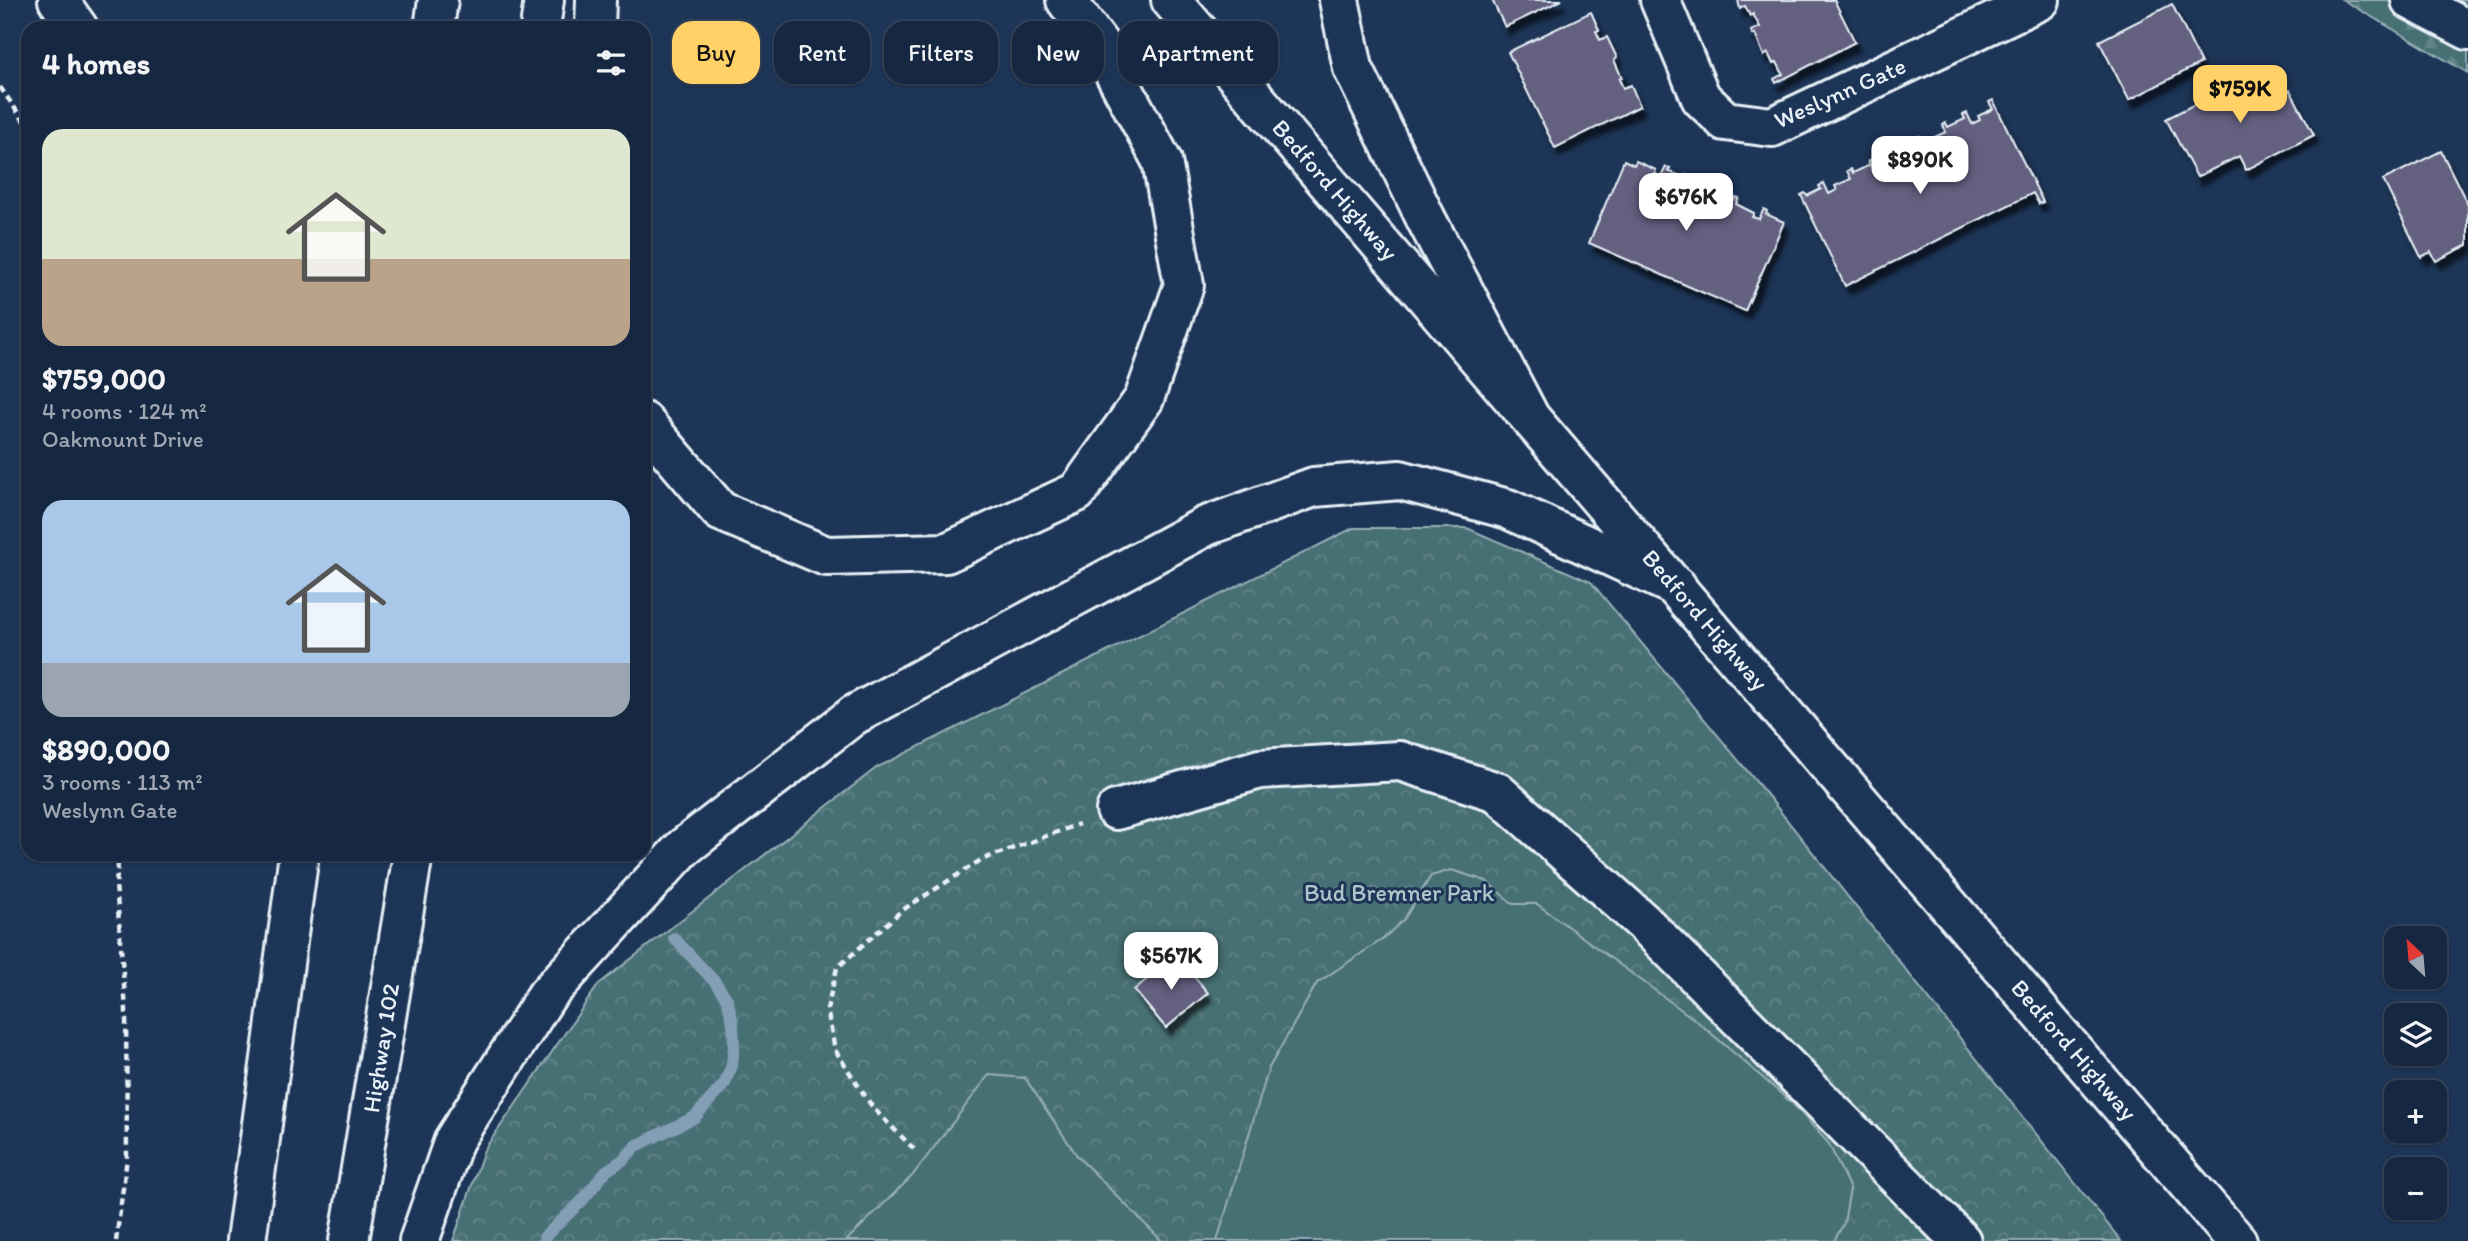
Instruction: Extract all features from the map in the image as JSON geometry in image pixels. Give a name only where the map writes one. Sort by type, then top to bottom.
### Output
[{"type":"main road","points":[[58,0],[73,21]]},
{"type":"main road","points":[[435,21],[438,0]]},
{"type":"main road","points":[[541,21],[544,0]]},
{"type":"main road","points":[[595,21],[596,0]]},
{"type":"main road","points":[[651,430],[720,511],[826,556],[946,553],[1077,492],[1144,400],[1184,285],[1162,161],[1099,44],[1066,0]]},
{"type":"main road","name":"Bedford Highway","points":[[1171,0],[2237,1241]]},
{"type":"main road","points":[[1339,0],[1353,68],[1426,219],[1528,414]]},
{"type":"main road","name":"Weslynn Gate","points":[[1660,0],[1701,98],[1726,121],[1772,127],[2040,0]]},
{"type":"main road","points":[[2411,0],[2468,30]]},
{"type":"main road","points":[[419,1241],[454,1140],[547,995],[683,848],[854,715],[1206,526],[1314,487],[1400,480],[1508,509],[1677,587]]},
{"type":"main road","points":[[1116,810],[1260,769],[1400,761],[1497,792],[1643,922],[1961,1241]]},
{"type":"main road","points":[[246,1241],[298,861]]},
{"type":"main road","name":"Highway 102","points":[[349,1241],[412,861]]},
{"type":"path","points":[[0,87],[21,117]]},
{"type":"path","points":[[914,1149],[873,1108],[835,1050],[828,1009],[838,968],[901,911],[981,860],[1116,810]]},
{"type":"path","points":[[117,1241],[127,1158],[126,1010],[116,884],[118,861]]},
{"type":"green space","points":[[2343,0],[2468,0],[2468,73]]},
{"type":"green space","name":"Bud Bremner Park","points":[[1353,528],[1467,528],[1591,582],[1768,796],[2121,1241],[453,1241],[484,1150],[599,984],[876,768]]},
{"type":"green space","points":[[1451,870],[1486,881],[1513,904],[1537,904],[1698,1022],[1793,1104],[1829,1144],[1850,1189],[1844,1223],[1834,1241],[1217,1241],[1269,1068],[1317,983],[1383,939],[1404,919],[1431,876]]},
{"type":"green space","points":[[989,1075],[1025,1078],[1078,1157],[1162,1241],[846,1241],[912,1176]]},
{"type":"building","points":[[1492,0],[1562,0],[1505,27]]},
{"type":"building","points":[[1738,0],[1834,0],[1855,42],[1776,83],[1774,79],[1783,74],[1777,62],[1773,64],[1768,53],[1764,56],[1755,34],[1751,31],[1760,27],[1745,6],[1740,9]]},
{"type":"building","points":[[2172,4],[2201,63],[2129,100],[2099,41]]},
{"type":"building","points":[[1591,12],[1599,30],[1596,31],[1600,40],[1607,37],[1617,58],[1614,60],[1622,78],[1619,79],[1623,88],[1631,85],[1640,106],[1555,148],[1508,52]]},
{"type":"building","points":[[2266,67],[2280,95],[2290,90],[2314,135],[2246,170],[2239,156],[2197,177],[2166,119]]},
{"type":"building","points":[[1993,100],[2043,202],[2039,204],[2033,193],[1845,286],[1801,195],[1805,193],[1807,196],[1821,189],[1819,186],[1824,183],[1829,194],[1837,190],[1835,186],[1851,179],[1847,171],[1851,169],[1853,173],[1870,165],[1868,161],[1872,159],[1877,171],[1885,167],[1883,163],[1898,155],[1895,148],[1899,146],[1901,150],[1918,142],[1916,138],[1919,136],[1925,147],[1932,142],[1930,139],[1946,132],[1943,125],[1946,123],[1948,127],[1965,119],[1963,115],[1967,113],[1972,124],[1980,120],[1978,116],[1993,109],[1989,102]]},
{"type":"building","points":[[2441,151],[2468,205],[2468,245],[2436,261],[2431,252],[2421,257],[2383,180]]},
{"type":"building","points":[[1624,160],[1634,165],[1636,161],[1656,170],[1655,174],[1661,177],[1666,167],[1670,168],[1668,171],[1685,178],[1687,175],[1690,177],[1688,183],[1705,191],[1704,195],[1711,198],[1715,188],[1719,190],[1718,193],[1734,200],[1739,198],[1736,204],[1754,213],[1752,217],[1759,219],[1764,209],[1766,214],[1784,222],[1745,311],[1589,243]]},
{"type":"building","points":[[1176,955],[1208,993],[1166,1028],[1134,990]]},
{"type":"waterway","points":[[544,1241],[545,1236],[581,1202],[606,1171],[623,1160],[636,1146],[695,1117],[725,1083],[732,1065],[734,1045],[733,1023],[727,999],[674,938]]}]
